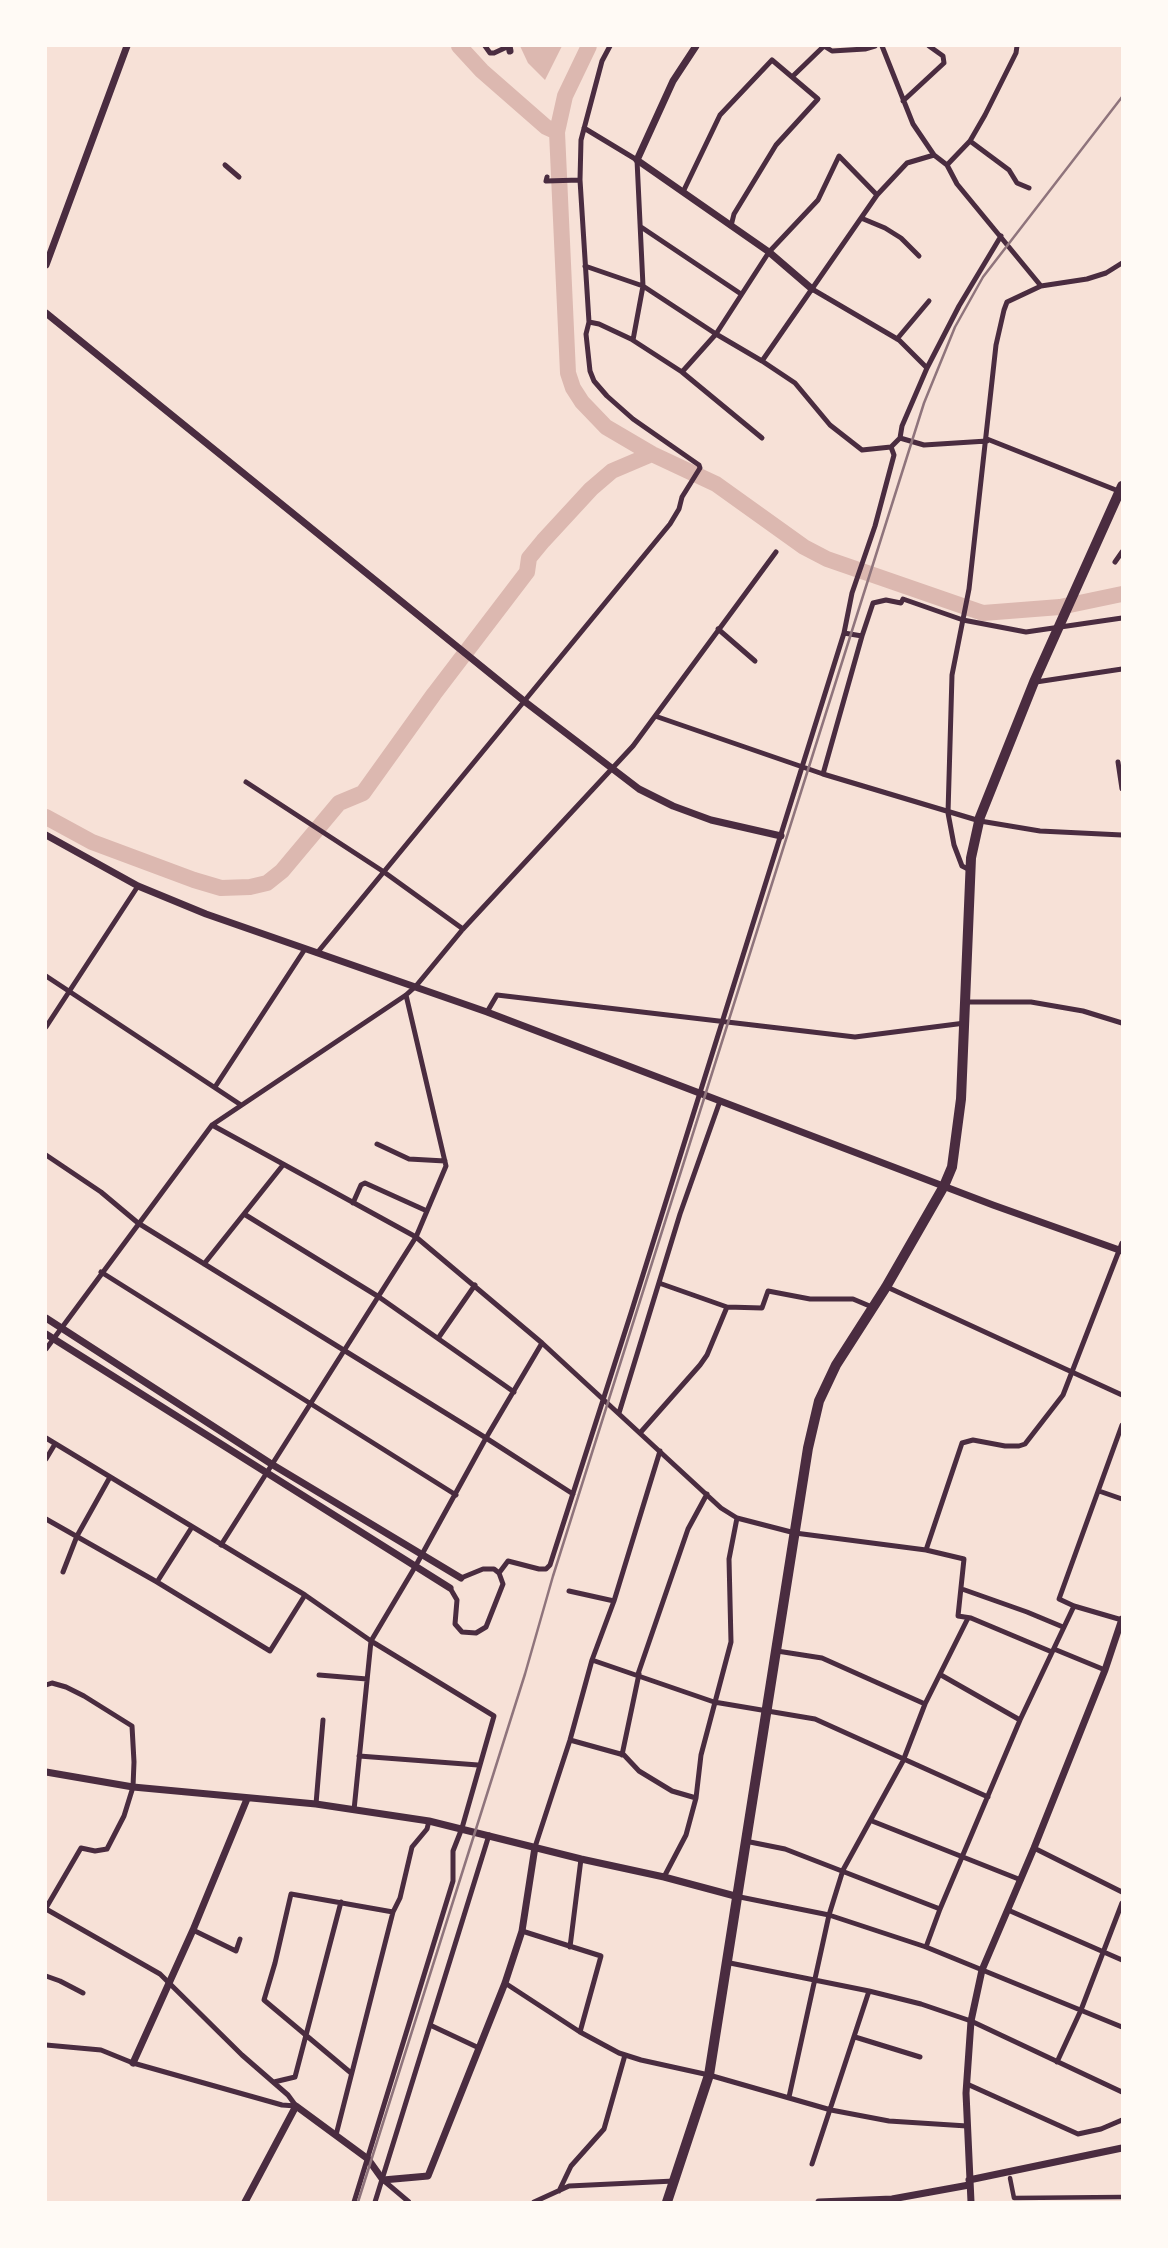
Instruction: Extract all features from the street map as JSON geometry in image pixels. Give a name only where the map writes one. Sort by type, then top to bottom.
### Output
[{"type":"highway","points":[[667,2203],[709,2075],[808,1448],[819,1401],[836,1365],[886,1287],[944,1186],[952,1167],[958,1133],[965,1023],[970,870],[980,821],[994,779],[1034,682],[1122,490]]},
{"type":"street","points":[[46,265],[127,46]]},
{"type":"street","points":[[485,46],[494,53],[509,47]]},
{"type":"street","points":[[317,953],[670,524],[679,509],[682,497],[698,472],[699,465],[633,419],[607,396],[594,381],[587,359],[586,334],[589,323],[580,180],[581,140],[602,61],[610,46]]},
{"type":"street","points":[[633,340],[643,286],[637,191],[638,160],[673,81],[696,46]]},
{"type":"street","points":[[793,76],[824,46],[832,51],[875,46]]},
{"type":"street","points":[[882,46],[913,124],[934,155],[947,165],[957,184],[1041,286]]},
{"type":"street","points":[[903,101],[943,63],[943,56],[929,46]]},
{"type":"street","points":[[947,165],[970,141],[1003,81],[1017,46]]},
{"type":"street","points":[[683,192],[720,116],[772,60],[818,99],[776,145],[734,214],[731,226]]},
{"type":"street","points":[[584,128],[638,160],[769,252],[812,289],[897,339],[927,368]]},
{"type":"street","points":[[970,141],[1009,170],[1017,183],[1029,188]]},
{"type":"street","points":[[762,361],[877,194],[907,163],[934,155]]},
{"type":"street","points":[[682,372],[716,334],[769,252],[818,200],[839,156],[877,194]]},
{"type":"street","points":[[225,165],[239,177]]},
{"type":"street","points":[[549,179],[580,180]]},
{"type":"street","points":[[861,218],[901,238],[919,256]]},
{"type":"street","points":[[641,227],[741,294]]},
{"type":"street","points":[[585,266],[643,286],[762,361],[795,383],[830,425],[862,450],[891,447],[900,438],[902,426],[927,368],[959,306],[1001,236]]},
{"type":"street","points":[[970,870],[962,866],[947,813],[952,675],[969,589],[996,345],[1004,310],[1007,302],[1041,286],[1087,279],[1106,273],[1122,263]]},
{"type":"street","points":[[897,339],[929,301]]},
{"type":"street","points":[[46,313],[524,701],[639,789],[673,806],[711,820],[781,836]]},
{"type":"street","points":[[589,323],[599,324],[633,340],[682,372],[762,438]]},
{"type":"street","points":[[900,438],[924,445],[987,440],[1122,490]]},
{"type":"street","points":[[499,1573],[509,1561],[539,1569],[548,1568],[803,767],[894,456],[891,447]]},
{"type":"street","points":[[46,1349],[49,1336],[61,1327],[212,1125],[416,986],[463,929],[633,746],[776,552]]},
{"type":"street","points":[[1115,562],[1122,552]]},
{"type":"street","points":[[823,774],[873,603],[886,600],[901,603],[903,599],[1026,632],[1059,625],[1122,618]]},
{"type":"street","points":[[718,629],[755,660]]},
{"type":"street","points":[[844,633],[862,636]]},
{"type":"street","points":[[1034,682],[1122,669]]},
{"type":"street","points":[[656,716],[823,774],[947,813],[1040,831],[1122,835]]},
{"type":"street","points":[[1118,762],[1122,789]]},
{"type":"street","points":[[246,782],[384,872],[463,929]]},
{"type":"street","points":[[46,835],[138,886],[206,914],[416,986],[944,1186],[1121,1248],[1063,1395],[1025,1444],[1005,1446],[973,1440],[962,1443],[926,1550]]},
{"type":"street","points":[[46,1027],[138,886]]},
{"type":"street","points":[[215,1087],[305,949]]},
{"type":"street","points":[[46,976],[241,1105]]},
{"type":"street","points":[[221,1545],[416,1237],[446,1166],[406,995]]},
{"type":"street","points":[[487,1012],[497,995],[855,1037],[965,1023]]},
{"type":"street","points":[[964,1002],[1031,1002],[1083,1011],[1122,1023]]},
{"type":"street","points":[[619,1413],[680,1214],[720,1101]]},
{"type":"street","points":[[212,1125],[416,1237],[542,1343],[721,1508],[737,1518],[795,1533],[926,1550],[964,1559],[958,1616],[1105,1670]]},
{"type":"street","points":[[377,1144],[410,1159],[445,1161]]},
{"type":"street","points":[[46,1155],[101,1192],[138,1223],[573,1494]]},
{"type":"street","points":[[204,1264],[283,1165]]},
{"type":"street","points":[[353,1203],[361,1185],[365,1183],[427,1211]]},
{"type":"street","points":[[244,1214],[379,1297],[514,1392]]},
{"type":"street","points":[[101,1272],[456,1495]]},
{"type":"street","points":[[659,1283],[727,1307],[762,1308],[768,1291],[810,1299],[853,1299],[872,1307]]},
{"type":"street","points":[[439,1337],[475,1285]]},
{"type":"street","points":[[886,1287],[1122,1395]]},
{"type":"street","points":[[640,1433],[707,1355],[727,1307]]},
{"type":"street","points":[[46,1318],[273,1465],[461,1578],[483,1569],[494,1569],[499,1573],[503,1584],[486,1627],[476,1633],[462,1632],[455,1624],[457,1600],[450,1588],[49,1336]]},
{"type":"street","points":[[354,1810],[371,1641],[542,1343]]},
{"type":"street","points":[[971,2203],[967,2084],[971,2021],[982,1970],[1034,1848],[1105,1670],[1122,1620],[1059,1599],[1122,1425]]},
{"type":"street","points":[[46,1437],[305,1595],[371,1641],[494,1716],[453,1851],[453,1881],[354,2203]]},
{"type":"street","points":[[46,1459],[55,1444]]},
{"type":"street","points":[[383,2180],[428,2176],[505,1983],[522,1931],[535,1847],[660,1451]]},
{"type":"street","points":[[63,1572],[77,1536],[110,1477]]},
{"type":"street","points":[[1099,1491],[1122,1499]]},
{"type":"street","points":[[622,1755],[639,1674],[688,1529],[707,1494]]},
{"type":"street","points":[[664,1877],[686,1835],[696,1798],[701,1755],[731,1642],[729,1559],[737,1518]]},
{"type":"street","points":[[46,1519],[270,1651],[305,1595]]},
{"type":"street","points":[[157,1582],[192,1527]]},
{"type":"street","points":[[962,1589],[1063,1627]]},
{"type":"street","points":[[569,1591],[614,1601]]},
{"type":"street","points":[[926,1947],[1020,1720],[1074,1606]]},
{"type":"street","points":[[789,2097],[829,1915],[844,1870],[903,1761],[925,1704],[968,1618]]},
{"type":"street","points":[[777,1651],[822,1658],[925,1704]]},
{"type":"street","points":[[592,1660],[714,1702],[815,1719],[903,1761],[988,1797]]},
{"type":"street","points":[[319,1675],[367,1679]]},
{"type":"street","points":[[941,1675],[1020,1720]]},
{"type":"street","points":[[46,1685],[52,1683],[66,1687],[132,1726],[133,1787],[124,1816],[107,1849],[95,1851],[81,1848],[46,1909],[160,1974],[242,2055],[288,2095],[296,2106],[368,2159],[383,2180],[410,2203]]},
{"type":"street","points":[[316,1804],[323,1720]]},
{"type":"street","points":[[570,1740],[622,1755],[639,1771],[672,1791],[696,1798]]},
{"type":"street","points":[[359,1756],[478,1765]]},
{"type":"street","points":[[46,1772],[133,1787],[316,1804],[429,1821],[736,1896],[829,1915],[926,1947],[1122,2028]]},
{"type":"street","points":[[133,2063],[193,1930],[247,1799]]},
{"type":"street","points":[[336,2135],[412,1847],[427,1829],[429,1821]]},
{"type":"street","points":[[872,1821],[1021,1880]]},
{"type":"street","points":[[375,2203],[489,1835]]},
{"type":"street","points":[[745,1841],[785,1849],[940,1909]]},
{"type":"street","points":[[1034,1848],[1122,1892]]},
{"type":"street","points":[[570,1947],[581,1859]]},
{"type":"street","points":[[351,2073],[264,2000],[291,1894],[393,1912]]},
{"type":"street","points":[[274,2082],[295,2077],[341,1902]]},
{"type":"street","points":[[1057,2062],[1082,2010],[1122,1903]]},
{"type":"street","points":[[1008,1910],[1122,1960]]},
{"type":"street","points":[[193,1930],[236,1951],[240,1939]]},
{"type":"street","points":[[522,1931],[601,1956],[580,2032]]},
{"type":"street","points":[[725,1962],[921,2004],[971,2021],[1122,2092]]},
{"type":"street","points":[[46,1976],[83,1993]]},
{"type":"street","points":[[505,1983],[580,2032],[625,2054],[831,2109],[889,2121],[967,2126]]},
{"type":"street","points":[[813,2165],[869,1991]]},
{"type":"street","points":[[430,2025],[479,2048]]},
{"type":"street","points":[[855,2037],[920,2057]]},
{"type":"street","points":[[46,2045],[101,2050],[133,2063],[282,2105],[296,2106]]},
{"type":"street","points":[[559,2190],[571,2166],[604,2129],[625,2054]]},
{"type":"street","points":[[967,2084],[1078,2134],[1101,2129],[1122,2120]]},
{"type":"street","points":[[245,2203],[296,2106]]},
{"type":"street","points":[[819,2203],[892,2199],[1122,2148]]},
{"type":"street","points":[[1010,2178],[1014,2198],[1122,2197]]},
{"type":"street","points":[[534,2203],[569,2186],[674,2181]]},
{"type":"shaded area","points":[[520,46],[562,46],[545,80],[528,63]]},
{"type":"waterway","points":[[459,46],[482,71],[546,127],[557,132]]},
{"type":"waterway","points":[[589,46],[565,96],[557,132],[568,373],[582,402],[606,427],[652,454],[716,484],[804,547],[827,559],[983,613],[1060,607],[1122,594]]},
{"type":"waterway","points":[[46,817],[92,842],[194,880],[221,888],[250,887],[267,883],[282,871],[339,803],[363,793],[527,572],[529,558],[543,541],[591,489],[612,471],[652,454]]},
{"type":"railway","points":[[358,2202],[924,403],[955,327],[983,277],[1122,97]]}]
